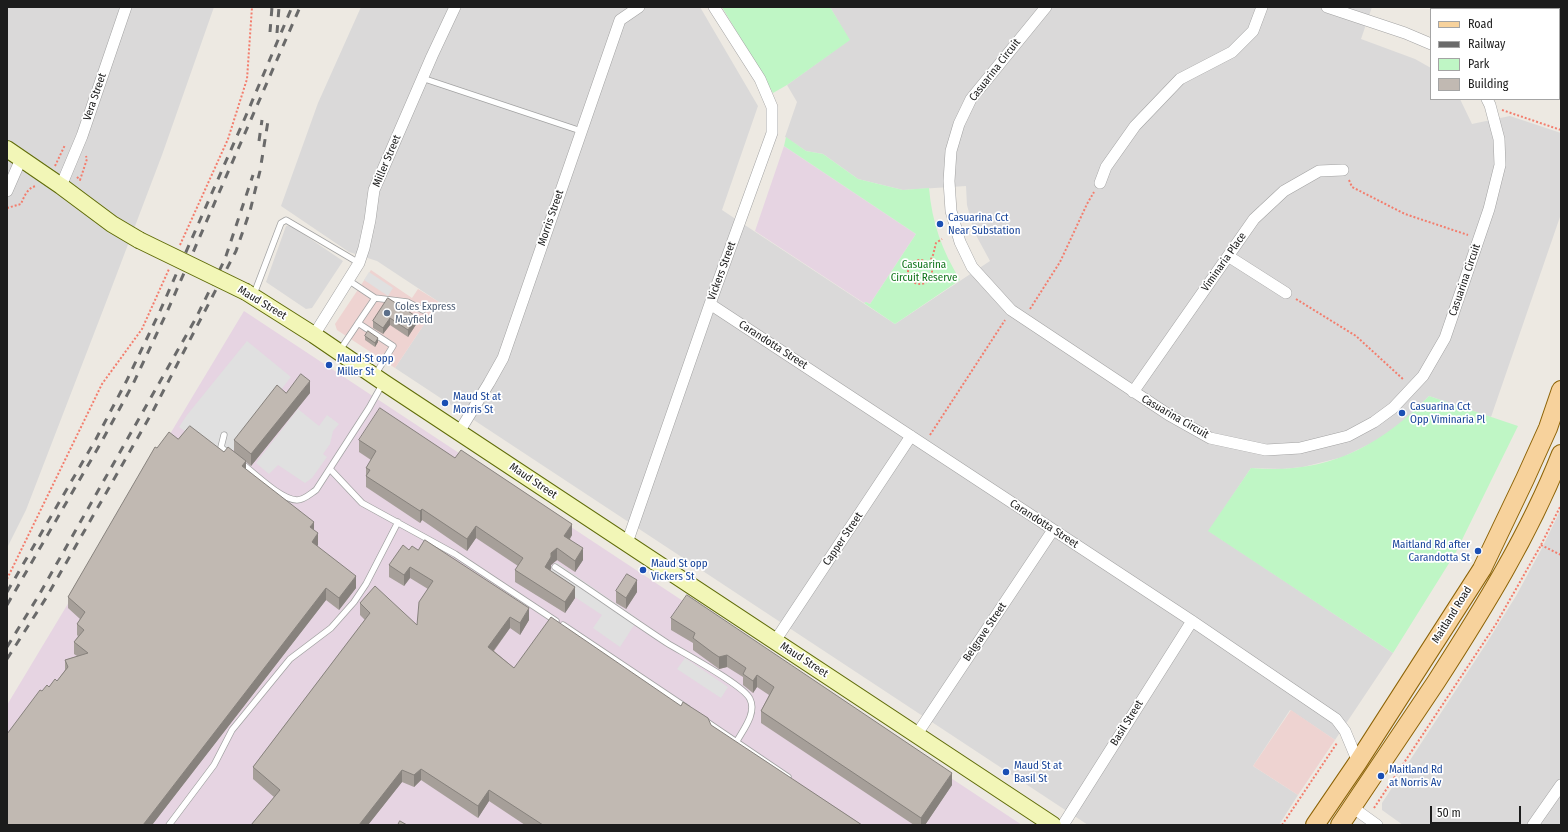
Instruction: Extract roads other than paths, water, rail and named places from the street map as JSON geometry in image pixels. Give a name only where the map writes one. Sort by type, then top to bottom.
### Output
[{"type":"main road","name":"Maud Street","points":[[7,149],[61,186],[112,224],[139,240],[249,294],[314,335],[379,380],[1053,825]]},
{"type":"main road","name":"Maitland Road","points":[[1315,825],[1358,762],[1482,569],[1548,428],[1561,390]]},
{"type":"main road","name":"Maitland Road","points":[[1340,825],[1476,620],[1524,536],[1548,488],[1561,454]]},
{"type":"street","name":"Vera Street","points":[[61,186],[82,136],[126,7]]},
{"type":"street","name":"Miller Street","points":[[314,335],[359,263],[366,241],[374,190],[454,7]]},
{"type":"street","name":"Morris Street","points":[[459,432],[490,383],[503,358],[620,20],[639,7]]},
{"type":"street","name":"Vickers Street","points":[[627,543],[710,304],[772,133],[772,107],[760,79],[714,7]]},
{"type":"street","name":"Casuarina Circuit","points":[[1046,7],[971,99],[959,124],[951,151],[949,181],[951,212],[960,242],[972,267],[1011,310],[1132,392],[1210,438],[1266,450],[1300,448],[1348,436],[1374,422],[1393,408],[1423,376],[1445,338],[1489,209],[1500,165],[1499,139],[1488,102]]},
{"type":"street","points":[[1100,183],[1106,167],[1135,126],[1180,79],[1232,52],[1254,31],[1262,7]]},
{"type":"street","points":[[1328,7],[1405,33],[1430,44]]},
{"type":"street","points":[[7,191],[21,159]]},
{"type":"street","name":"Viminaria Place","points":[[1132,392],[1254,219],[1284,191],[1319,171],[1343,170]]},
{"type":"street","points":[[1228,256],[1286,293]]},
{"type":"street","name":"Carandotta Street","points":[[710,304],[1192,621],[1336,719],[1345,731],[1358,762]]},
{"type":"street","name":"Capper Street","points":[[775,641],[911,436]]},
{"type":"street","name":"Belgrave Street","points":[[917,734],[1054,530]]},
{"type":"street","name":"Basil Street","points":[[1063,825],[1192,621]]},
{"type":"street","points":[[1533,825],[1561,785]]},
{"type":"street","points":[[1352,807],[1377,825]]},
{"type":"lane","points":[[422,78],[581,131]]},
{"type":"lane","points":[[249,294],[281,223],[286,220],[359,263]]},
{"type":"lane","points":[[348,280],[375,298],[407,302],[423,310]]},
{"type":"lane","points":[[338,352],[375,298]]},
{"type":"lane","points":[[224,435],[221,447],[281,495],[298,500],[309,496],[316,490],[370,408],[379,380],[393,346],[358,323]]},
{"type":"lane","points":[[330,469],[362,503],[455,554],[691,711]]},
{"type":"lane","points":[[170,825],[214,765],[232,730],[290,659],[331,628],[354,602],[366,584],[398,522]]},
{"type":"lane","points":[[556,567],[667,643],[739,687],[750,699],[752,708],[750,718],[737,741]]},
{"type":"lane","points":[[697,715],[795,781]]},
{"type":"railway","points":[[270,32],[272,7]]},
{"type":"railway","points":[[277,33],[279,7]]},
{"type":"railway","points":[[7,592],[96,439],[127,380],[160,311],[292,7]]},
{"type":"railway","points":[[7,605],[102,441],[133,384],[167,312],[300,7]]},
{"type":"railway","points":[[259,141],[262,120]]},
{"type":"railway","points":[[7,659],[46,598],[153,411],[236,251],[250,211],[260,171],[268,121]]},
{"type":"railway","points":[[7,647],[39,595],[196,318],[225,259],[253,175]]},
{"type":"place","name":"Casuarina Cct Near Substation","points":[[940,224]]},
{"type":"place","name":"Coles Express Mayfield","points":[[387,313]]},
{"type":"place","name":"Maud St opp Miller St","points":[[329,365]]},
{"type":"place","name":"Maud St at Morris St","points":[[445,403]]},
{"type":"place","name":"Casuarina Cct Opp Viminaria Pl","points":[[1402,413]]},
{"type":"place","name":"Maitland Rd after Carandotta St","points":[[1478,551]]},
{"type":"place","name":"Maud St opp Vickers St","points":[[643,570]]},
{"type":"place","name":"Maud St at Basil St","points":[[1006,772]]},
{"type":"place","name":"Maitland Rd at Norris Av","points":[[1381,776]]},
{"type":"park label","name":"Casuarina Circuit Reserve","points":[[924,271]]}]
